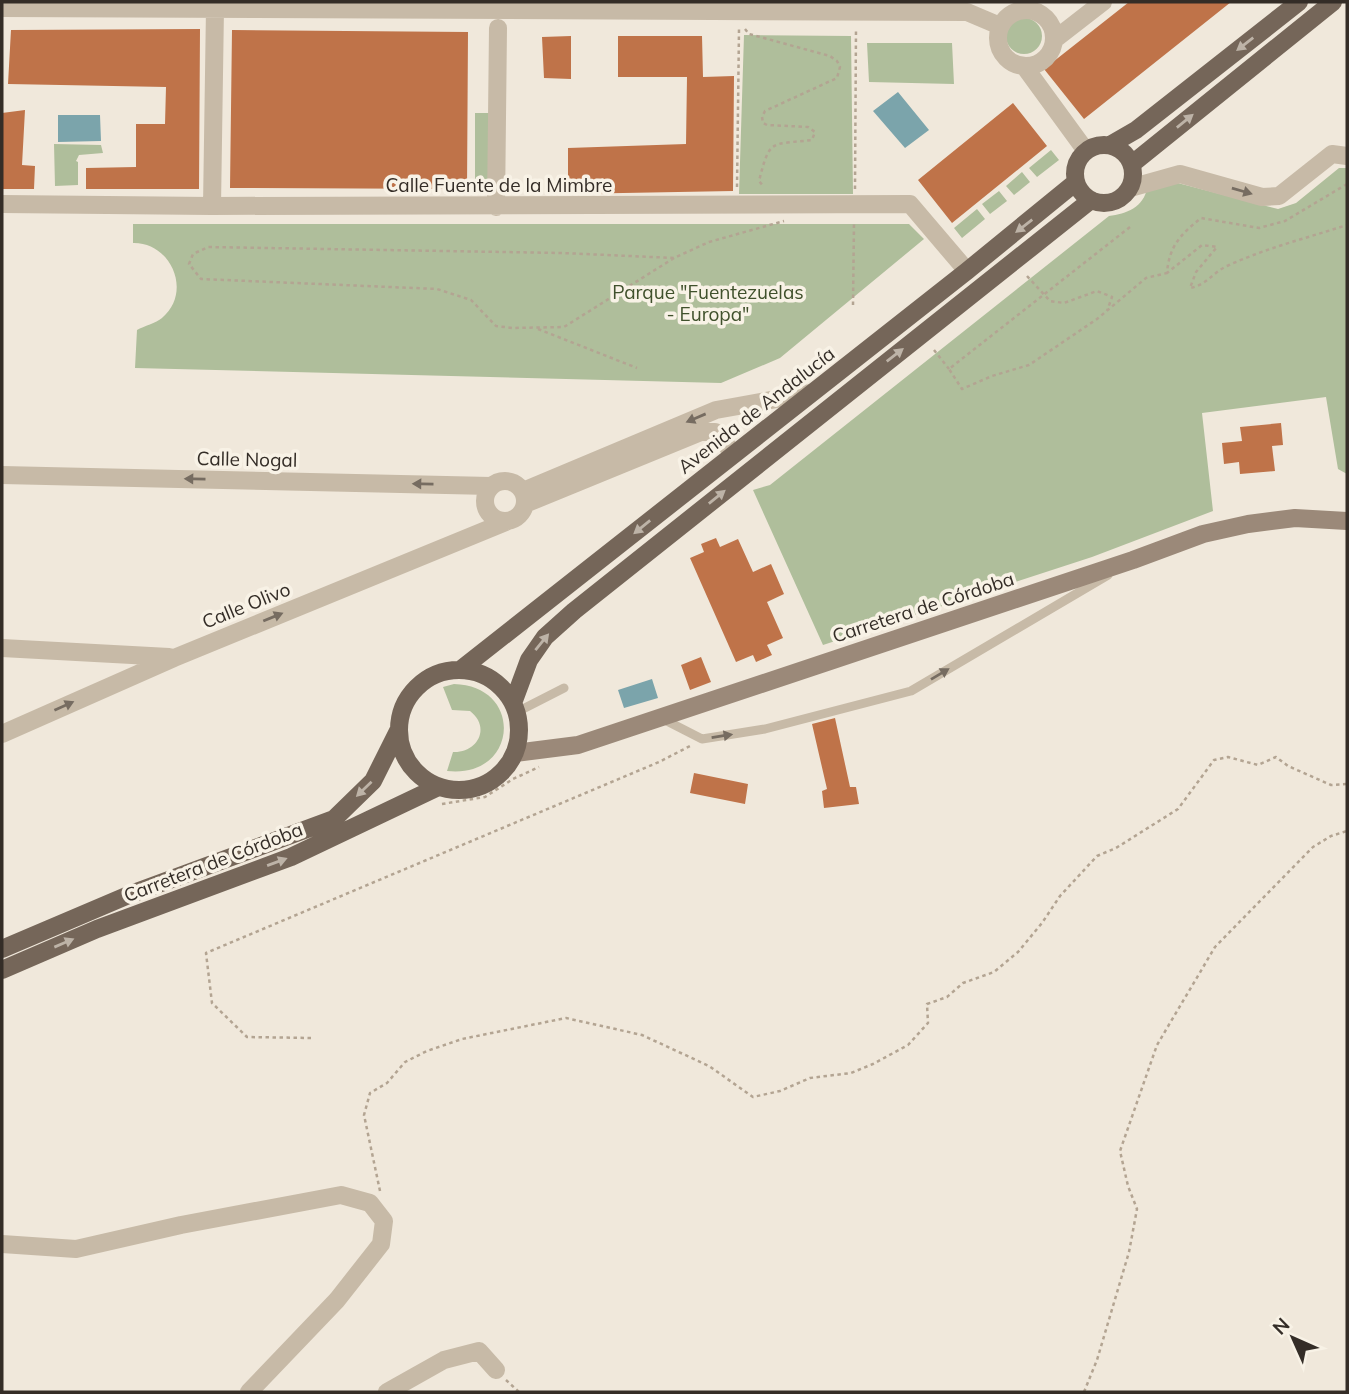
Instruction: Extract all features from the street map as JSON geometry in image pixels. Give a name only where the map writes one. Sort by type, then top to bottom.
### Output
[{"type":"main road","points":[[1110,145],[1136,130],[1299,2]]},
{"type":"main road","points":[[1132,164],[1333,2]]},
{"type":"main road","points":[[1110,145],[1124,152],[1132,164],[1133,181],[1130,188],[1117,200],[1108,203],[1091,200],[1079,189],[1076,182],[1076,165],[1086,151],[1110,145]]},
{"type":"main road","name":"Avenida de Andalucía","points":[[460,670],[1076,182]]},
{"type":"main road","points":[[515,708],[529,660],[545,637],[574,611],[1091,200]]},
{"type":"main road","name":"Carretera de Córdoba","points":[[515,753],[578,745],[1133,560],[1203,534],[1248,524],[1295,518],[1347,521]]},
{"type":"main road","points":[[460,670],[479,673],[496,681],[509,695],[515,708],[520,733],[515,753],[506,769],[492,781],[475,789],[456,791],[438,787],[422,778],[401,749],[398,731],[401,712],[410,695],[424,681],[441,673],[460,670]]},
{"type":"main road","name":"Carretera de Córdoba","points":[[2,949],[131,894],[334,819],[373,781],[398,731]]},
{"type":"main road","name":"Carretera de Córdoba","points":[[2,970],[97,929],[291,857],[438,787]]},
{"type":"street","points":[[1054,40],[1050,23],[1037,12],[1028,10],[1011,13],[1000,26],[998,44],[1008,60],[1024,66],[1033,65],[1047,56],[1054,40],[1102,2]]},
{"type":"street","points":[[2,8],[967,12],[1000,26]]},
{"type":"street","points":[[212,206],[215,8]]},
{"type":"street","points":[[496,206],[498,28]]},
{"type":"street","points":[[1024,66],[1086,151]]},
{"type":"street","points":[[1130,188],[1180,174],[1262,197],[1279,196],[1340,155],[1347,143]]},
{"type":"street","name":"Calle Fuente de la Mimbre","points":[[2,204],[910,204],[967,271]]},
{"type":"street","points":[[524,498],[514,483],[502,481],[491,486],[485,497],[487,510],[496,519],[508,521],[519,515],[524,498],[716,410],[810,393]]},
{"type":"street","points":[[524,498],[701,432],[715,432],[734,454]]},
{"type":"street","name":"Calle Nogal","points":[[2,475],[491,486]]},
{"type":"street","name":"Calle Olivo","points":[[2,734],[174,657],[508,521]]},
{"type":"street","points":[[2,648],[174,657]]},
{"type":"street","points":[[2,1244],[76,1249],[181,1225],[341,1195],[370,1203],[384,1221],[381,1244],[337,1300],[249,1392]]},
{"type":"street","points":[[387,1392],[444,1360],[479,1351],[496,1370]]},
{"type":"lane","points":[[660,717],[702,740],[765,729],[911,691],[1133,560]]},
{"type":"lane","points":[[515,708],[564,688]]},
{"type":"path","points":[[855,198],[856,28]]},
{"type":"path","points":[[737,197],[739,29]]},
{"type":"path","points":[[745,29],[749,34],[830,56],[840,67],[836,78],[765,111],[762,117],[767,125],[808,127],[815,132],[812,140],[779,144],[766,152],[759,181],[762,186],[774,191]]},
{"type":"path","points":[[1167,273],[1168,255],[1183,232],[1201,218],[1259,228],[1285,221],[1347,184]]},
{"type":"path","points":[[674,258],[208,247],[193,254],[189,264],[201,278],[438,289],[471,300],[496,326],[564,327],[674,258],[709,242],[784,221]]},
{"type":"path","points":[[853,305],[855,222]]},
{"type":"path","points":[[934,351],[962,389],[992,376],[1029,365],[1107,311],[1146,278],[1167,273],[1202,245],[1217,247],[1196,272],[1190,288],[1200,286],[1224,267],[1347,225]]},
{"type":"path","points":[[949,369],[1130,227]]},
{"type":"path","points":[[1027,276],[1051,301],[1064,303],[1097,291],[1112,297],[1107,311]]},
{"type":"path","points":[[535,328],[638,368]]},
{"type":"path","points":[[311,1038],[247,1037],[212,1003],[206,953],[659,762],[702,740]]},
{"type":"path","points":[[379,1215],[381,1194],[364,1115],[370,1093],[387,1083],[405,1062],[428,1051],[462,1039],[566,1017],[642,1035],[709,1066],[753,1097],[780,1091],[810,1078],[851,1073],[908,1045],[928,1023],[927,1004],[947,997],[963,983],[994,972],[1018,952],[1060,896],[1097,856],[1116,848],[1178,809],[1213,760],[1228,757],[1258,765],[1276,757],[1288,766],[1331,785],[1347,784]]},
{"type":"path","points":[[1084,1392],[1097,1360],[1129,1252],[1137,1209],[1128,1186],[1120,1150],[1157,1045],[1215,947],[1313,847],[1331,836],[1347,831]]},
{"type":"green space","points":[[1024,18],[1037,23],[1042,36],[1037,49],[1024,54],[1011,49],[1006,36],[1011,23]]},
{"type":"green space","points":[[744,35],[851,36],[853,194],[739,194]]},
{"type":"green space","points":[[867,43],[952,43],[954,84],[869,82]]},
{"type":"green space","points":[[475,113],[492,113],[488,189],[483,192],[475,186]]},
{"type":"green space","points":[[54,144],[101,145],[103,153],[79,155],[76,161],[78,185],[55,186]]},
{"type":"green space","points":[[1051,150],[1059,160],[1037,177],[1029,168]]},
{"type":"green space","points":[[1339,168],[1347,168],[1347,474],[1338,469],[1326,397],[1202,413],[1213,511],[1092,557],[823,645],[753,490],[770,485],[1109,216],[1138,205],[1147,188],[1170,181],[1278,209],[1296,203]]},
{"type":"green space","points":[[1022,172],[1030,182],[1014,195],[1006,186]]},
{"type":"green space","points":[[999,191],[1007,201],[990,214],[982,204]]},
{"type":"green space","points":[[977,209],[985,219],[962,238],[954,228]]},
{"type":"green space","name":"Parque \"Fuentezuelas - Europa\"","points":[[133,224],[909,224],[924,239],[780,358],[721,383],[135,368],[137,330],[162,318],[176,295],[176,283],[167,259],[146,245],[133,243]]},
{"type":"green space","points":[[454,684],[477,689],[493,700],[502,715],[504,731],[499,748],[488,761],[471,770],[447,771],[453,752],[462,751],[475,744],[480,731],[480,724],[470,711],[452,710],[443,687]]},
{"type":"water","points":[[898,92],[929,130],[905,148],[873,111]]},
{"type":"water","points":[[58,115],[100,115],[101,141],[58,142]]},
{"type":"water","points":[[652,679],[658,698],[624,708],[618,690]]},
{"type":"building","points":[[1129,2],[1231,2],[1084,119],[1044,69]]},
{"type":"building","points":[[200,29],[199,189],[86,189],[86,168],[136,167],[136,124],[165,124],[166,87],[8,84],[11,30]]},
{"type":"building","points":[[232,30],[468,32],[467,189],[230,188]]},
{"type":"building","points":[[571,36],[571,79],[544,78],[542,37]]},
{"type":"building","points":[[618,36],[702,36],[703,77],[734,76],[733,191],[568,194],[568,148],[686,144],[687,77],[618,77]]},
{"type":"building","points":[[1013,103],[1047,146],[952,223],[918,180]]},
{"type":"building","points":[[25,110],[22,165],[35,166],[34,189],[2,189],[2,113]]},
{"type":"building","points":[[1281,423],[1283,445],[1272,446],[1275,471],[1240,474],[1239,462],[1224,464],[1222,443],[1242,441],[1240,427]]},
{"type":"building","points":[[716,538],[720,547],[738,539],[753,572],[771,564],[784,594],[767,602],[783,638],[767,645],[772,655],[756,662],[753,655],[736,662],[690,558],[704,552],[701,544]]},
{"type":"building","points":[[701,657],[711,682],[690,690],[681,665]]},
{"type":"building","points":[[835,718],[850,787],[856,787],[859,804],[824,808],[822,791],[827,789],[812,724]]},
{"type":"building","points":[[694,773],[748,784],[745,804],[690,793]]}]
